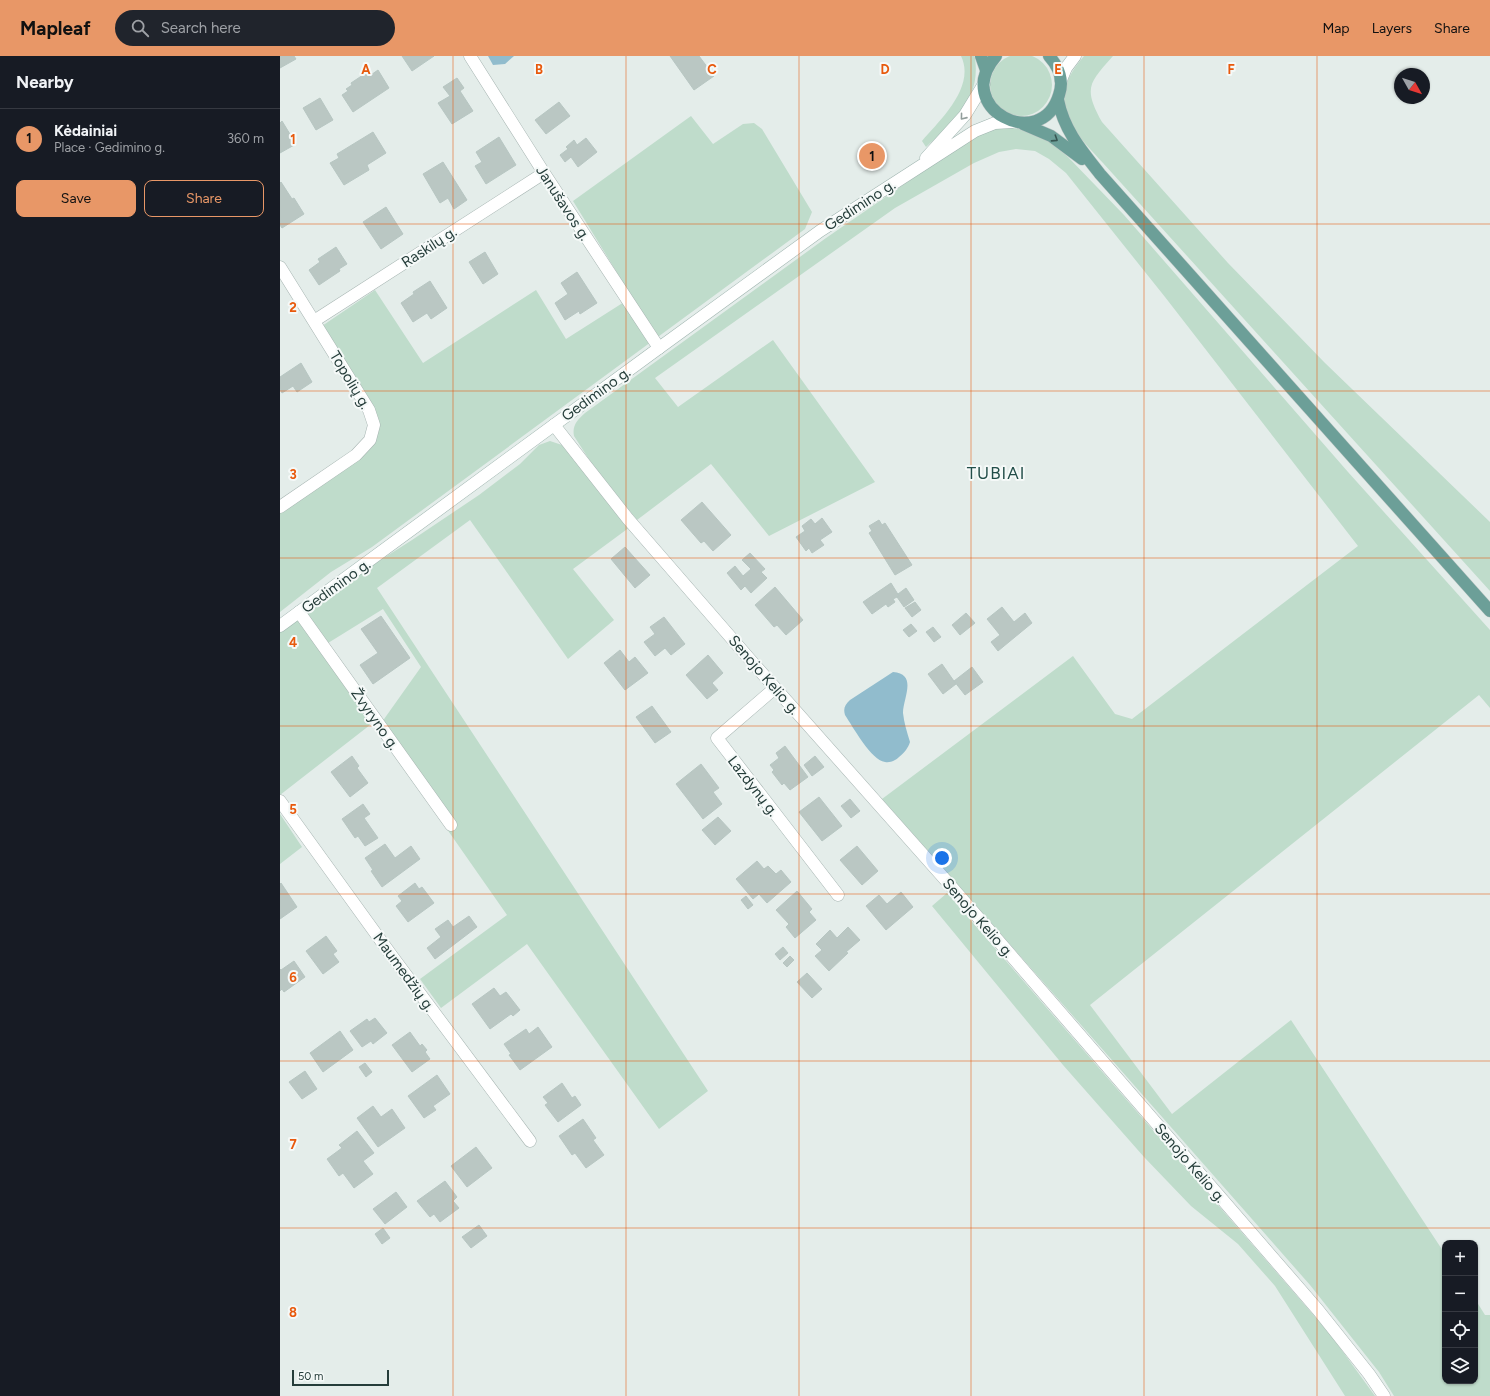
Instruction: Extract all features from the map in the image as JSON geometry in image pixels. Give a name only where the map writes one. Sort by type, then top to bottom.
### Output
[{"type":"main road","points":[[981,56],[986,70]]},
{"type":"main road","points":[[996,56],[986,70],[984,84],[986,98],[996,113],[1037,129],[1059,141],[1100,174]]},
{"type":"main road","points":[[1016,122],[1034,121],[1046,115],[1058,100],[1061,90],[1059,70],[1049,56]]},
{"type":"main road","points":[[1058,100],[1064,124],[1100,174],[1490,611]]},
{"type":"street","name":"Janušavos g.","points":[[470,56],[658,348]]},
{"type":"street","points":[[1061,80],[1066,68],[1075,56]]},
{"type":"street","points":[[917,167],[965,115],[984,84]]},
{"type":"street","points":[[917,167],[974,131],[995,123],[1016,122]]},
{"type":"street","name":"Gedimino g.","points":[[280,626],[658,348],[820,231],[917,167]]},
{"type":"street","name":"Raskilų g.","points":[[314,321],[544,173]]},
{"type":"street","name":"Topolių g.","points":[[280,268],[369,410],[374,425],[370,440],[356,455],[280,507]]},
{"type":"street","name":"Senojo Kelio g.","points":[[554,425],[628,519],[950,885],[1295,1283],[1369,1374],[1384,1396]]},
{"type":"street","name":"Žvyryno g.","points":[[299,612],[451,825]]},
{"type":"street","name":"Lazdynų g.","points":[[776,688],[716,738],[838,895]]},
{"type":"street","name":"Maumedžių g.","points":[[280,801],[530,1141]]},
{"type":"green space","points":[[1021,54],[1038,59],[1043,63],[1047,68],[1052,85],[1047,102],[1043,107],[1038,111],[1021,116],[1004,111],[999,107],[995,102],[990,85],[995,68],[999,63],[1004,59]]},
{"type":"green space","points":[[961,56],[974,56],[975,58],[976,73],[974,86],[963,109],[955,119],[926,147],[922,141],[946,113],[960,91],[964,79],[964,68]]},
{"type":"green space","points":[[1084,56],[1113,56],[1098,73],[1091,86],[1092,101],[1102,122],[1228,263],[1325,363],[1490,522],[1490,591],[1075,131],[1064,112],[1063,96],[1070,75]]},
{"type":"green space","points":[[691,116],[713,144],[743,124],[754,123],[762,129],[812,212],[805,229],[372,547],[331,572],[280,612],[280,507],[356,455],[374,425],[322,326],[375,290],[423,363],[536,290],[566,339],[632,297],[573,201]]},
{"type":"green space","points":[[1003,126],[1029,131],[1052,143],[1068,157],[1124,215],[1348,472],[1490,630],[1490,708],[1479,695],[1090,1005],[1172,1114],[1291,1020],[1442,1249],[1442,1384],[1478,1384],[1478,1304],[1485,1315],[1490,1315],[1490,1396],[1394,1396],[1379,1372],[1310,1285],[882,799],[1073,656],[1115,714],[1132,719],[1358,546],[1165,297],[1066,173],[1049,159],[1035,151],[1016,149],[999,152],[974,163],[895,208],[655,378],[678,407],[773,340],[875,482],[769,536],[711,464],[637,520],[592,464],[574,436],[576,423],[585,413],[826,238],[970,139]]},
{"type":"green space","points":[[550,441],[562,445],[630,527],[573,569],[614,620],[568,659],[470,520],[377,588],[708,1091],[659,1129],[527,944],[441,1008],[420,979],[507,915],[377,729],[421,667],[383,609],[320,648],[370,725],[280,795],[280,627],[299,612],[412,540],[479,495],[520,464],[539,445]]},
{"type":"green space","points":[[280,814],[302,847],[280,864]]},
{"type":"green space","points":[[947,893],[1330,1334],[1375,1396],[1345,1396],[1275,1286],[1238,1244],[1191,1206],[1144,1157],[1063,1065],[932,906]]},
{"type":"water","points":[[488,56],[514,56],[505,64],[493,65]]},
{"type":"water","points":[[893,672],[901,674],[905,677],[907,682],[903,713],[910,742],[906,750],[898,758],[893,761],[885,762],[874,756],[857,735],[845,715],[844,708],[850,700]]},
{"type":"building","points":[[280,56],[294,56],[296,59],[280,68]]},
{"type":"building","points":[[402,56],[434,56],[412,71]]},
{"type":"building","points":[[670,56],[699,56],[714,76],[694,90]]},
{"type":"building","points":[[378,70],[389,88],[353,112],[342,95],[348,91],[346,89],[352,85],[351,83],[366,73],[368,77]]},
{"type":"building","points":[[457,78],[464,88],[460,91],[473,111],[452,124],[438,103],[450,96],[443,87]]},
{"type":"building","points":[[320,98],[333,120],[316,130],[303,108]]},
{"type":"building","points":[[559,102],[570,116],[546,134],[535,120]]},
{"type":"building","points":[[282,121],[296,144],[280,153],[280,123]]},
{"type":"building","points":[[373,132],[386,153],[367,165],[369,170],[344,185],[330,163],[339,158],[337,154]]},
{"type":"building","points":[[499,137],[516,165],[486,184],[475,166],[482,162],[476,152]]},
{"type":"building","points":[[586,138],[597,152],[578,167],[571,157],[565,162],[560,155],[568,149],[566,147],[574,140],[577,145]]},
{"type":"building","points":[[443,162],[467,200],[454,209],[448,198],[440,203],[423,174]]},
{"type":"building","points":[[281,182],[292,199],[294,198],[304,214],[282,228],[280,225]]},
{"type":"building","points":[[386,207],[403,234],[381,249],[363,222]]},
{"type":"building","points":[[336,247],[347,264],[339,269],[340,271],[319,285],[309,270],[320,262],[318,259]]},
{"type":"building","points":[[485,252],[498,274],[483,284],[469,262]]},
{"type":"building","points":[[577,272],[597,303],[580,314],[579,311],[565,320],[555,303],[568,294],[561,283]]},
{"type":"building","points":[[430,281],[447,308],[431,319],[427,313],[413,322],[401,303],[414,294],[413,292]]},
{"type":"building","points":[[301,363],[312,382],[297,392],[293,386],[282,393],[280,389],[280,377]]},
{"type":"building","points":[[702,502],[731,535],[713,551],[704,541],[701,543],[681,520]]},
{"type":"building","points":[[822,518],[832,532],[820,540],[824,545],[812,553],[809,548],[806,551],[796,537],[805,531],[802,526],[811,519],[815,524]]},
{"type":"building","points":[[879,520],[882,525],[885,523],[912,565],[895,575],[869,533],[872,531],[869,526]]},
{"type":"building","points":[[625,547],[650,575],[635,588],[611,559]]},
{"type":"building","points":[[750,553],[765,569],[761,572],[767,578],[751,593],[745,586],[741,590],[727,573],[735,566],[743,576],[751,569],[742,560]]},
{"type":"building","points":[[891,583],[899,596],[893,599],[895,602],[888,607],[886,604],[872,614],[863,602]]},
{"type":"building","points":[[775,587],[803,620],[786,635],[777,625],[774,627],[755,605]]},
{"type":"building","points":[[906,588],[914,600],[904,607],[897,597],[899,596],[898,594]]},
{"type":"building","points":[[915,602],[921,610],[912,617],[905,608]]},
{"type":"building","points":[[1002,607],[1014,622],[1025,613],[1032,623],[998,651],[991,642],[1000,635],[987,619]]},
{"type":"building","points":[[966,613],[975,623],[960,635],[952,625]]},
{"type":"building","points":[[381,616],[410,658],[373,684],[360,665],[378,653],[361,629]]},
{"type":"building","points":[[664,617],[685,644],[671,655],[665,648],[655,656],[644,642],[655,634],[650,627]]},
{"type":"building","points":[[911,624],[917,631],[909,637],[903,630]]},
{"type":"building","points":[[933,627],[941,637],[934,642],[926,632]]},
{"type":"building","points":[[620,650],[629,662],[635,657],[648,673],[625,690],[604,663]]},
{"type":"building","points":[[708,655],[723,673],[712,683],[718,690],[707,699],[686,675]]},
{"type":"building","points":[[942,664],[956,684],[943,694],[928,674]]},
{"type":"building","points":[[972,667],[983,682],[965,695],[954,681]]},
{"type":"building","points":[[652,706],[671,732],[655,743],[636,717]]},
{"type":"building","points":[[785,746],[808,777],[790,790],[784,783],[782,785],[772,772],[774,770],[770,765],[779,758],[776,753]]},
{"type":"building","points":[[352,756],[359,766],[357,768],[368,783],[350,797],[331,772]]},
{"type":"building","points":[[815,756],[824,767],[812,776],[804,765]]},
{"type":"building","points":[[701,764],[719,788],[713,792],[722,804],[703,819],[676,784]]},
{"type":"building","points":[[819,797],[842,826],[822,841],[799,812]]},
{"type":"building","points":[[850,799],[860,811],[851,818],[841,806]]},
{"type":"building","points":[[363,804],[370,814],[364,818],[378,838],[365,846],[358,836],[355,838],[342,819]]},
{"type":"building","points":[[718,817],[731,831],[715,845],[702,830]]},
{"type":"building","points":[[385,844],[395,858],[411,846],[420,859],[382,887],[371,871],[373,870],[365,858]]},
{"type":"building","points":[[857,846],[878,871],[862,885],[840,860]]},
{"type":"building","points":[[757,861],[764,869],[768,866],[776,874],[781,870],[791,882],[767,903],[759,894],[753,899],[736,879]]},
{"type":"building","points":[[281,883],[297,907],[280,919],[280,884]]},
{"type":"building","points":[[415,883],[419,889],[422,887],[434,903],[408,922],[396,906],[402,901],[398,896]]},
{"type":"building","points":[[797,891],[812,909],[809,912],[816,920],[795,938],[786,927],[789,924],[776,910]]},
{"type":"building","points":[[901,892],[913,907],[886,930],[866,906],[879,895],[887,904]]},
{"type":"building","points":[[746,896],[753,905],[748,909],[741,900]]},
{"type":"building","points":[[469,916],[477,927],[435,959],[427,948],[441,937],[435,929],[448,920],[453,927]]},
{"type":"building","points":[[848,927],[860,940],[846,952],[848,953],[829,971],[815,956],[822,950],[816,944],[830,930],[837,938]]},
{"type":"building","points":[[326,936],[337,951],[333,954],[339,962],[323,974],[306,951]]},
{"type":"building","points":[[783,947],[788,953],[780,960],[775,954]]},
{"type":"building","points":[[790,956],[794,960],[787,967],[783,963]]},
{"type":"building","points":[[294,961],[305,977],[284,992],[282,989],[280,991],[280,969],[281,970]]},
{"type":"building","points":[[807,973],[822,989],[812,998],[797,982]]},
{"type":"building","points":[[494,988],[500,996],[506,992],[520,1010],[513,1016],[511,1014],[490,1029],[472,1004]]},
{"type":"building","points":[[375,1018],[387,1033],[373,1044],[371,1041],[362,1047],[350,1031],[367,1019],[369,1022]]},
{"type":"building","points":[[538,1027],[552,1047],[520,1070],[509,1055],[511,1054],[504,1044],[526,1029],[529,1034]]},
{"type":"building","points":[[340,1031],[353,1050],[323,1072],[310,1053]]},
{"type":"building","points":[[410,1032],[420,1046],[422,1044],[427,1050],[425,1052],[430,1059],[412,1072],[392,1045]]},
{"type":"building","points":[[365,1063],[372,1072],[366,1077],[359,1067]]},
{"type":"building","points":[[305,1071],[317,1089],[302,1099],[289,1082]]},
{"type":"building","points":[[437,1075],[450,1094],[433,1106],[436,1110],[424,1118],[408,1096]]},
{"type":"building","points":[[562,1083],[572,1098],[575,1096],[581,1105],[558,1122],[545,1105],[548,1103],[543,1097]]},
{"type":"building","points":[[373,1106],[381,1117],[392,1109],[405,1128],[378,1147],[357,1118]]},
{"type":"building","points":[[583,1119],[596,1138],[593,1140],[604,1155],[586,1168],[575,1153],[572,1155],[559,1136]]},
{"type":"building","points":[[357,1131],[374,1153],[363,1161],[373,1174],[354,1188],[343,1173],[339,1176],[327,1159],[342,1148],[339,1145]]},
{"type":"building","points":[[476,1147],[492,1168],[467,1187],[451,1166]]},
{"type":"building","points":[[445,1181],[457,1197],[453,1201],[459,1208],[440,1222],[434,1214],[430,1217],[417,1201]]},
{"type":"building","points":[[396,1192],[407,1207],[385,1224],[373,1209]]},
{"type":"building","points":[[479,1225],[487,1236],[471,1248],[462,1237]]},
{"type":"building","points":[[383,1228],[390,1238],[382,1244],[375,1234]]},
{"type":"place","name":"Kėdainiai","points":[[872,156]]},
{"type":"district","name":"TUBIAI","points":[[996,473]]}]
